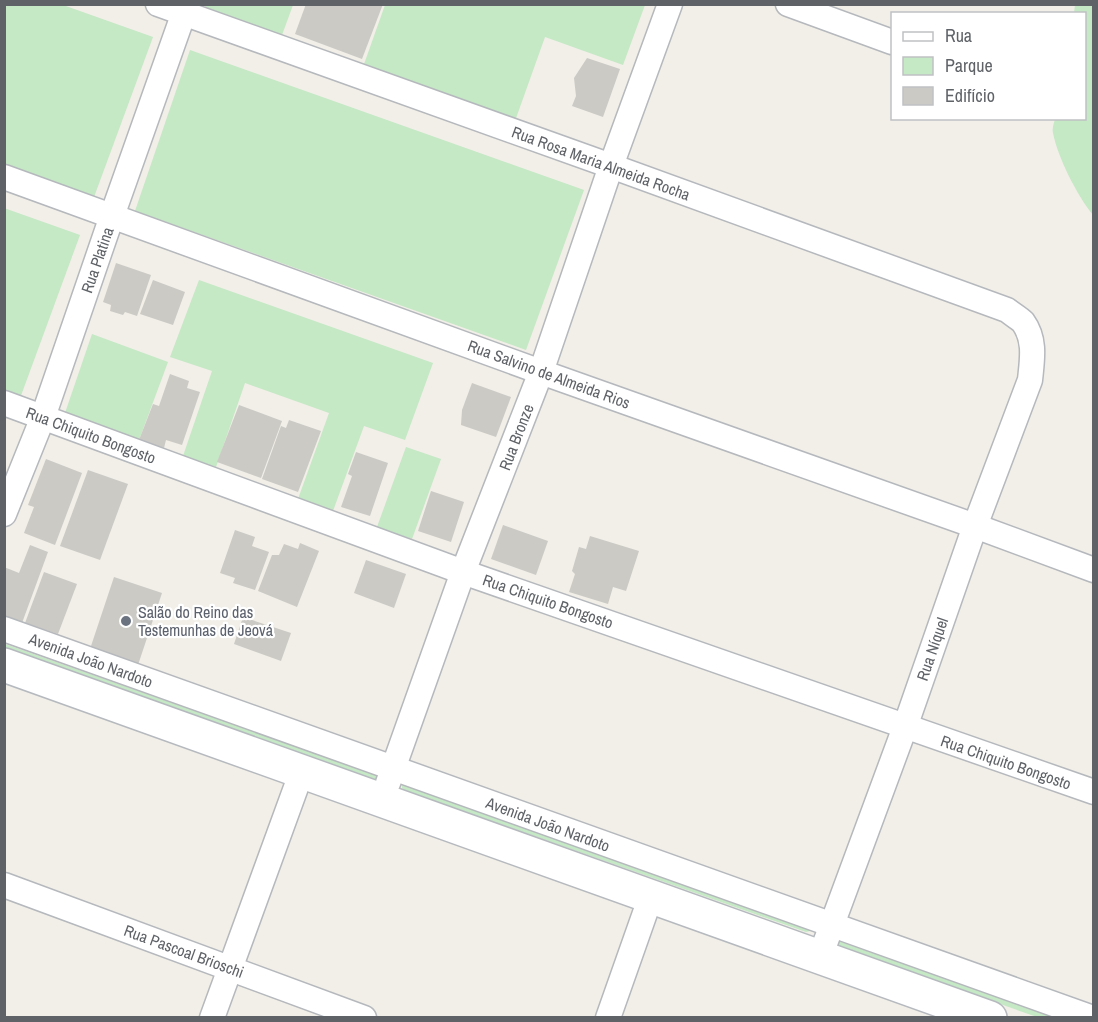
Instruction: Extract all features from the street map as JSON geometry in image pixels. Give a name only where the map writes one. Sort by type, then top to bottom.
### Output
[{"type":"street","name":"Rua Rosa Maria Almeida Rocha","points":[[158,4],[185,9],[1007,310],[1022,321],[1031,338]]},
{"type":"street","name":"Rua Bronze","points":[[382,800],[463,572],[541,372],[611,166],[670,4]]},
{"type":"street","points":[[788,4],[891,42]]},
{"type":"street","name":"Rua Platina","points":[[4,514],[43,417],[185,9]]},
{"type":"street","name":"Rua Salvino de Almeida Rios","points":[[4,177],[1094,570]]},
{"type":"street","name":"Rua Níquel","points":[[820,957],[1030,380],[1033,358],[1031,338]]},
{"type":"street","name":"Rua Chiquito Bongosto","points":[[4,404],[463,572],[1094,792]]},
{"type":"street","name":"Avenida João Nardoto","points":[[4,628],[1093,1017]]},
{"type":"street","name":"Avenida João Nardoto","points":[[4,665],[990,1017]]},
{"type":"street","points":[[212,1017],[302,771]]},
{"type":"street","name":"Rua Pascoal Brioschi","points":[[4,885],[364,1017]]},
{"type":"street","points":[[608,1017],[651,896]]},
{"type":"green space","points":[[206,4],[293,5],[282,35],[205,7]]},
{"type":"green space","points":[[4,5],[63,5],[153,37],[94,197],[5,165]]},
{"type":"green space","points":[[385,5],[645,5],[623,65],[545,37],[515,121],[363,67]]},
{"type":"green space","points":[[1075,5],[1093,5],[1093,215],[1069,176],[1055,143],[1053,131],[1055,120],[1086,120],[1086,12],[1074,12]]},
{"type":"green space","points":[[190,50],[584,190],[526,350],[135,211]]},
{"type":"green space","points":[[4,208],[80,235],[19,401],[5,396]]},
{"type":"green space","points":[[199,280],[433,363],[405,440],[364,426],[333,511],[298,499],[329,413],[245,383],[216,467],[183,456],[212,371],[170,357]]},
{"type":"green space","points":[[92,334],[168,362],[139,440],[65,413]]},
{"type":"green space","points":[[406,447],[441,459],[412,539],[377,527]]},
{"type":"green space","points":[[5,644],[374,774],[377,779],[376,781],[5,650]]},
{"type":"green space","points":[[402,784],[810,927],[810,931],[806,932],[404,790]]},
{"type":"green space","points":[[839,942],[1055,1017],[1037,1017],[840,948]]},
{"type":"building","points":[[306,4],[383,4],[362,59],[295,34]]},
{"type":"building","points":[[587,58],[620,69],[603,117],[572,106],[576,96],[574,78]]},
{"type":"building","points":[[116,263],[151,275],[137,316],[110,311],[111,305],[103,302]]},
{"type":"building","points":[[153,280],[185,292],[173,325],[140,314]]},
{"type":"building","points":[[170,374],[189,381],[187,388],[200,392],[182,445],[166,440],[164,448],[139,440],[153,404],[159,406]]},
{"type":"building","points":[[472,383],[511,397],[496,437],[461,425],[462,410]]},
{"type":"building","points":[[239,405],[282,421],[261,478],[217,462]]},
{"type":"building","points":[[289,420],[321,431],[298,492],[262,479],[281,426],[286,428]]},
{"type":"building","points":[[356,452],[388,463],[370,516],[341,507],[352,476],[348,474]]},
{"type":"building","points":[[46,459],[82,473],[55,545],[24,533],[34,507],[28,505]]},
{"type":"building","points":[[88,470],[128,484],[100,560],[60,546]]},
{"type":"building","points":[[431,491],[464,502],[451,542],[418,531]]},
{"type":"building","points":[[503,525],[548,541],[536,575],[491,559]]},
{"type":"building","points":[[235,530],[255,537],[252,546],[269,552],[255,590],[233,583],[235,578],[220,573]]},
{"type":"building","points":[[590,536],[639,551],[626,591],[613,587],[608,604],[569,592],[575,574],[572,571],[579,547],[586,549]]},
{"type":"building","points":[[300,543],[319,551],[297,607],[258,591],[272,555],[279,555],[284,544],[298,549]]},
{"type":"building","points":[[30,545],[48,552],[22,623],[4,617],[4,567],[19,573]]},
{"type":"building","points":[[366,560],[406,574],[394,608],[354,593]]},
{"type":"building","points":[[44,572],[77,584],[58,634],[25,623]]},
{"type":"building","name":"Salão do Reino das Testemunhas de Jeová","points":[[114,577],[162,593],[138,665],[90,649]]},
{"type":"building","points":[[243,617],[291,633],[281,661],[234,644]]},
{"type":"place","name":"Salão do Reino das Testemunhas de Jeová","points":[[126,621]]}]
